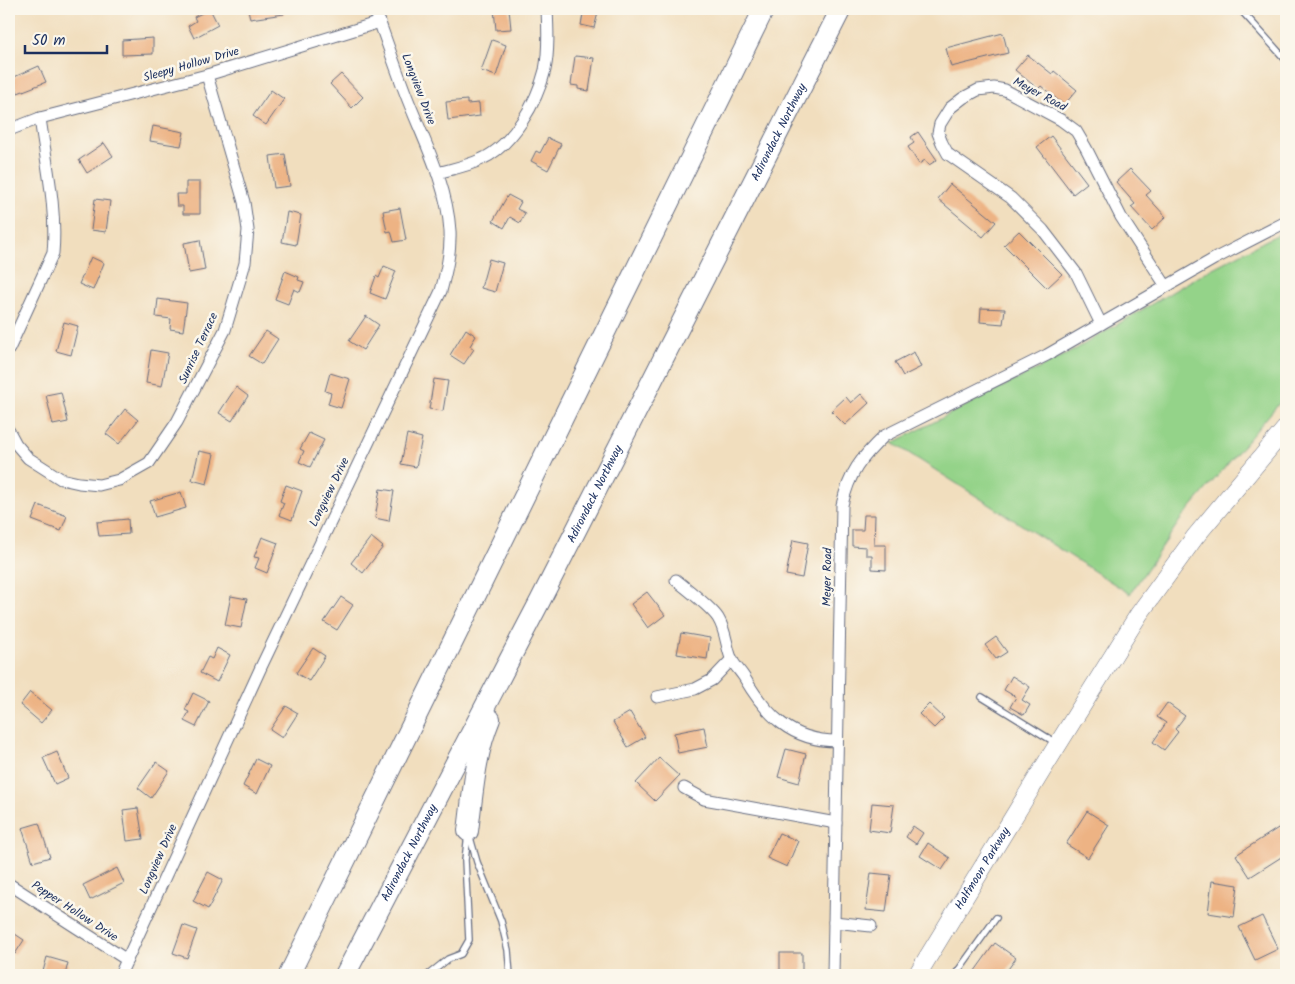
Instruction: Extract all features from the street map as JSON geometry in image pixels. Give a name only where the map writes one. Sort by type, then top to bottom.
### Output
[{"type":"highway","points":[[289,975],[764,9]]},
{"type":"highway","name":"Adirondack Northway","points":[[345,975],[540,600],[841,9]]},
{"type":"highway","points":[[468,831],[476,761],[483,736],[540,600]]},
{"type":"main road","name":"Halfmoon Parkway","points":[[917,975],[1139,614],[1195,537],[1286,428]]},
{"type":"street","name":"Longview Drive","points":[[120,975],[262,665],[441,291],[448,264],[450,233],[448,210],[438,173],[405,93],[375,9]]},
{"type":"street","points":[[438,173],[481,160],[492,154],[512,135],[525,117],[538,91],[545,70],[547,9]]},
{"type":"street","name":"Sleepy Hollow Drive","points":[[9,130],[40,118],[207,75],[380,22]]},
{"type":"street","name":"Sunrise Terrace","points":[[9,431],[16,444],[28,458],[61,479],[79,483],[98,484],[119,480],[149,463],[177,422],[224,330],[246,263],[248,230],[244,202],[207,75]]},
{"type":"street","name":"Meyer Road","points":[[1101,324],[1076,273],[1044,230],[1011,198],[948,154],[938,133],[940,124],[950,108],[963,98],[978,90],[994,88],[1005,90],[1061,120],[1076,131],[1121,217],[1166,286]]},
{"type":"street","points":[[9,349],[53,253],[53,208],[40,118]]},
{"type":"street","name":"Meyer Road","points":[[833,975],[842,505],[845,490],[858,464],[864,455],[884,436],[1047,356],[1214,258],[1286,222]]},
{"type":"street","points":[[676,580],[717,616],[725,631],[732,659],[754,695],[782,725],[798,734],[819,741],[837,741]]},
{"type":"street","points":[[657,697],[695,689],[712,680],[732,659]]},
{"type":"street","points":[[684,788],[704,799],[836,824]]},
{"type":"street","name":"Pepper Hollow Drive","points":[[9,884],[127,960]]},
{"type":"street","points":[[834,922],[871,926]]},
{"type":"lane","points":[[1240,9],[1286,60]]},
{"type":"lane","points":[[982,697],[1058,744]]},
{"type":"lane","points":[[428,975],[448,959],[461,954],[469,940],[465,860],[468,831]]},
{"type":"lane","points":[[468,831],[477,862],[501,921],[508,950],[510,975]]},
{"type":"lane","points":[[955,975],[996,918]]},
{"type":"green space","points":[[1286,230],[1286,395],[1181,519],[1130,594],[893,443],[1071,352],[1209,270]]},
{"type":"building","points":[[210,9],[218,25],[194,38],[188,26],[196,21],[194,17]]},
{"type":"building","points":[[248,9],[284,9],[284,14],[250,19]]},
{"type":"building","points":[[494,9],[509,9],[511,29],[496,30]]},
{"type":"building","points":[[584,9],[599,9],[594,28],[581,25]]},
{"type":"building","points":[[1003,33],[1008,53],[951,67],[946,48]]},
{"type":"building","points":[[153,38],[153,54],[122,55],[122,40]]},
{"type":"building","points":[[492,40],[506,45],[496,76],[481,71]]},
{"type":"building","points":[[1028,55],[1052,74],[1054,71],[1077,90],[1064,105],[1041,86],[1038,89],[1015,70]]},
{"type":"building","points":[[575,56],[594,58],[589,91],[578,89],[578,86],[571,85]]},
{"type":"building","points":[[39,66],[46,82],[18,93],[12,78]]},
{"type":"building","points":[[341,74],[363,97],[352,108],[330,84]]},
{"type":"building","points":[[271,90],[284,99],[266,125],[253,116]]},
{"type":"building","points":[[467,100],[467,104],[479,103],[480,116],[448,120],[446,102]]},
{"type":"building","points":[[153,126],[184,132],[181,146],[150,141]]},
{"type":"building","points":[[918,132],[937,160],[929,165],[925,160],[919,164],[908,147],[914,143],[911,137]]},
{"type":"building","points":[[1051,136],[1087,183],[1073,194],[1037,147]]},
{"type":"building","points":[[548,138],[561,144],[548,170],[531,161],[536,151],[540,153]]},
{"type":"building","points":[[104,143],[113,156],[87,173],[79,160]]},
{"type":"building","points":[[285,154],[290,186],[274,188],[270,156]]},
{"type":"building","points":[[1130,169],[1151,191],[1146,195],[1166,217],[1152,230],[1131,207],[1135,204],[1116,182]]},
{"type":"building","points":[[186,182],[200,182],[200,214],[183,214],[183,206],[177,206],[176,194],[186,194]]},
{"type":"building","points":[[950,184],[996,222],[983,237],[938,199]]},
{"type":"building","points":[[508,195],[521,202],[517,209],[525,213],[520,223],[510,217],[504,228],[493,221]]},
{"type":"building","points":[[95,199],[110,201],[106,232],[91,230]]},
{"type":"building","points":[[400,208],[406,240],[394,242],[391,231],[387,232],[383,211]]},
{"type":"building","points":[[287,212],[301,215],[296,245],[282,242]]},
{"type":"building","points":[[1019,231],[1062,274],[1047,288],[1004,245]]},
{"type":"building","points":[[200,240],[205,270],[189,273],[184,243]]},
{"type":"building","points":[[91,257],[104,263],[93,290],[79,284]]},
{"type":"building","points":[[489,259],[503,263],[495,292],[481,288]]},
{"type":"building","points":[[384,266],[396,271],[385,299],[370,293],[376,276],[379,278]]},
{"type":"building","points":[[285,271],[299,277],[298,280],[304,282],[300,292],[294,289],[288,304],[275,299]]},
{"type":"building","points":[[158,299],[187,303],[183,331],[170,329],[171,319],[156,317]]},
{"type":"building","points":[[981,308],[1005,309],[1003,324],[980,322]]},
{"type":"building","points":[[366,316],[379,325],[363,350],[349,341]]},
{"type":"building","points":[[64,322],[78,326],[71,355],[56,351]]},
{"type":"building","points":[[466,329],[476,336],[470,346],[474,349],[464,364],[450,355]]},
{"type":"building","points":[[266,331],[278,339],[262,364],[249,356]]},
{"type":"building","points":[[151,350],[168,353],[162,386],[146,383]]},
{"type":"building","points":[[914,352],[921,367],[903,376],[895,362]]},
{"type":"building","points":[[330,373],[350,379],[341,408],[328,404],[331,393],[325,391]]},
{"type":"building","points":[[434,379],[448,381],[443,411],[429,409]]},
{"type":"building","points":[[236,387],[248,396],[232,421],[219,413]]},
{"type":"building","points":[[61,392],[68,422],[53,425],[46,395]]},
{"type":"building","points":[[861,394],[869,403],[845,425],[831,411],[846,397],[851,403]]},
{"type":"building","points":[[125,409],[138,420],[119,444],[106,434]]},
{"type":"building","points":[[309,433],[324,440],[310,467],[299,462],[304,451],[300,449]]},
{"type":"building","points":[[407,434],[422,438],[416,467],[401,464]]},
{"type":"building","points":[[199,451],[214,454],[207,484],[192,480]]},
{"type":"building","points":[[286,485],[302,491],[292,520],[279,515],[284,503],[280,501]]},
{"type":"building","points":[[380,489],[394,491],[389,521],[375,518]]},
{"type":"building","points":[[181,492],[186,508],[155,517],[150,501]]},
{"type":"building","points":[[38,505],[67,516],[61,531],[32,520]]},
{"type":"building","points":[[864,515],[875,515],[874,545],[886,545],[886,570],[872,569],[872,555],[866,555],[866,547],[852,546],[852,530],[863,530]]},
{"type":"building","points":[[128,519],[129,534],[99,536],[97,522]]},
{"type":"building","points":[[262,537],[278,543],[267,573],[255,568],[259,558],[254,557]]},
{"type":"building","points":[[371,537],[383,547],[363,573],[351,563]]},
{"type":"building","points":[[793,540],[808,543],[802,578],[786,575]]},
{"type":"building","points":[[647,592],[665,615],[648,628],[631,604]]},
{"type":"building","points":[[231,596],[247,599],[241,628],[225,625]]},
{"type":"building","points":[[341,597],[353,605],[337,630],[324,622]]},
{"type":"building","points":[[681,633],[710,638],[707,659],[677,654]]},
{"type":"building","points":[[996,637],[1007,652],[996,659],[985,645]]},
{"type":"building","points":[[217,648],[230,655],[217,682],[200,673],[208,657],[212,659]]},
{"type":"building","points":[[313,648],[325,656],[309,681],[296,673]]},
{"type":"building","points":[[1012,676],[1030,687],[1022,700],[1030,705],[1024,715],[1010,707],[1016,697],[1004,690]]},
{"type":"building","points":[[30,692],[52,710],[41,723],[20,705]]},
{"type":"building","points":[[193,693],[209,701],[196,727],[184,721],[189,712],[185,710]]},
{"type":"building","points":[[1167,703],[1185,716],[1175,729],[1178,732],[1164,750],[1153,742],[1166,723],[1157,717]]},
{"type":"building","points":[[929,704],[944,718],[934,728],[919,714]]},
{"type":"building","points":[[286,706],[298,713],[282,738],[270,730]]},
{"type":"building","points":[[630,712],[645,737],[628,747],[613,722]]},
{"type":"building","points":[[704,727],[708,747],[678,753],[674,733]]},
{"type":"building","points":[[786,749],[806,754],[799,783],[778,777]]},
{"type":"building","points":[[57,752],[68,778],[55,784],[43,758]]},
{"type":"building","points":[[659,758],[679,776],[655,801],[636,783]]},
{"type":"building","points":[[256,759],[270,766],[257,794],[243,786]]},
{"type":"building","points":[[156,762],[169,771],[151,798],[138,788]]},
{"type":"building","points":[[872,803],[894,805],[890,833],[869,830]]},
{"type":"building","points":[[138,808],[143,839],[127,841],[123,810]]},
{"type":"building","points":[[1087,811],[1109,825],[1088,858],[1066,844]]},
{"type":"building","points":[[39,823],[50,857],[33,862],[22,828]]},
{"type":"building","points":[[1286,823],[1286,854],[1250,877],[1236,855]]},
{"type":"building","points":[[913,826],[923,833],[916,844],[906,837]]},
{"type":"building","points":[[779,833],[798,841],[787,867],[767,858]]},
{"type":"building","points":[[928,843],[950,858],[942,870],[920,856]]},
{"type":"building","points":[[117,868],[124,883],[90,900],[83,885]]},
{"type":"building","points":[[208,872],[223,880],[208,909],[193,901]]},
{"type":"building","points":[[871,873],[891,875],[886,912],[866,910]]},
{"type":"building","points":[[1212,881],[1238,885],[1234,917],[1208,913]]},
{"type":"building","points":[[1262,916],[1278,949],[1255,960],[1239,927]]},
{"type":"building","points":[[183,925],[197,930],[187,958],[173,953]]},
{"type":"building","points":[[9,930],[24,940],[15,954],[9,950]]},
{"type":"building","points":[[995,943],[1016,958],[1004,975],[972,975]]},
{"type":"building","points":[[780,953],[802,953],[802,975],[780,975]]},
{"type":"building","points":[[47,957],[68,963],[65,975],[42,975]]}]
